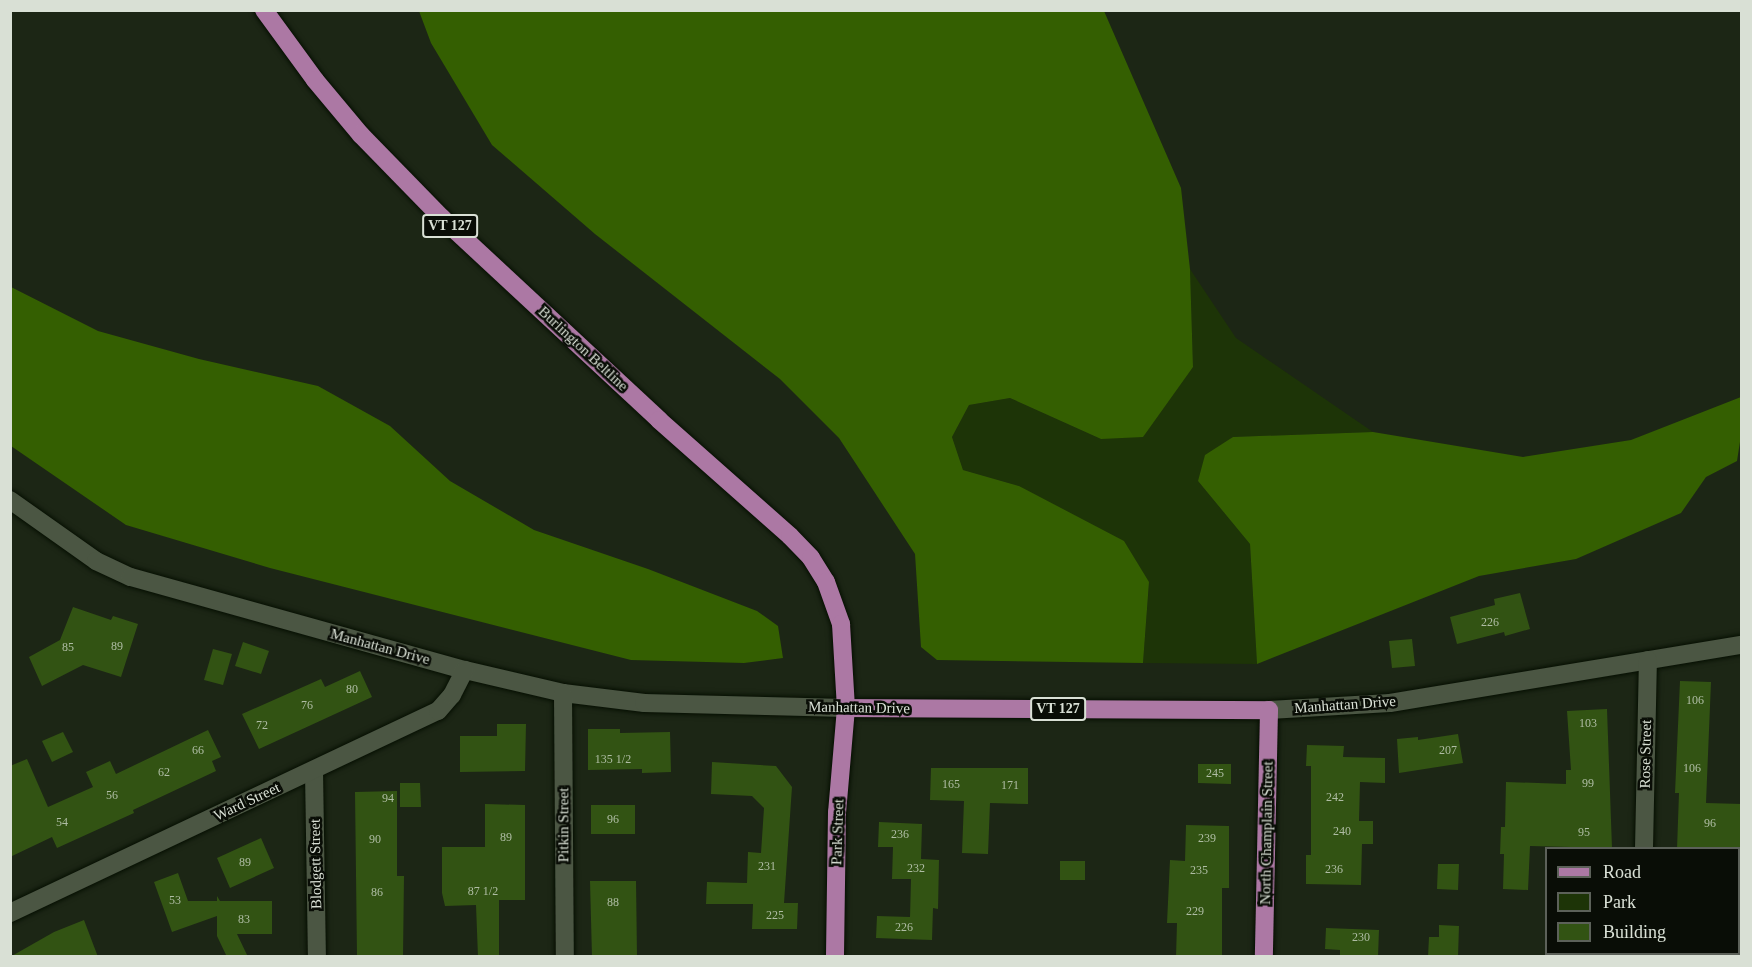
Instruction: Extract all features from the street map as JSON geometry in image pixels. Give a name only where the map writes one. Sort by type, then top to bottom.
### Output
[{"type":"main road","name":"Burlington Beltline","points":[[264,10],[315,80],[361,135],[442,218],[659,420],[790,536],[811,558],[826,582],[841,624],[846,708]]},
{"type":"main road","name":"Manhattan Drive","points":[[846,708],[1269,710]]},
{"type":"main road","name":"Park Street","points":[[835,957],[837,812],[846,708]]},
{"type":"main road","name":"North Champlain Street","points":[[1264,957],[1269,710]]},
{"type":"street","name":"Manhattan Drive","points":[[10,500],[96,561],[131,577],[465,670],[563,693],[644,703],[846,708]]},
{"type":"street","name":"Manhattan Drive","points":[[1269,710],[1390,703],[1742,645]]},
{"type":"street","name":"Rose Street","points":[[1644,847],[1648,660]]},
{"type":"street","name":"Ward Street","points":[[10,913],[438,711],[452,695],[465,670]]},
{"type":"street","name":"Pitkin Street","points":[[563,693],[565,957]]},
{"type":"street","name":"Blodgett Street","points":[[314,771],[317,957]]},
{"type":"green space","points":[[419,11],[1104,11],[1181,188],[1190,269],[1193,367],[1143,437],[1101,439],[1010,398],[969,405],[952,437],[963,470],[1019,486],[1124,541],[1149,582],[1143,663],[937,660],[921,647],[915,554],[839,438],[780,379],[595,234],[492,145],[431,43]]},
{"type":"green space","points":[[1190,269],[1236,338],[1373,432],[1233,437],[1198,481],[1250,544],[1257,664],[1143,663],[1149,583],[1019,486],[963,470],[952,437],[969,405],[1010,398],[1101,439],[1193,367]]},
{"type":"green space","points":[[11,287],[98,331],[199,359],[318,386],[390,426],[450,481],[534,530],[648,569],[757,611],[778,626],[783,658],[744,663],[631,660],[270,568],[126,525],[11,446]]},
{"type":"green space","points":[[1741,397],[1742,429],[1737,461],[1706,477],[1681,513],[1576,559],[1479,576],[1257,664],[1250,544],[1198,481],[1205,455],[1233,437],[1373,432],[1523,457],[1631,440]]},
{"type":"building","points":[[1520,593],[1530,629],[1505,636],[1504,632],[1457,644],[1450,617],[1495,605],[1494,599]]},
{"type":"building","points":[[73,607],[111,620],[113,616],[138,624],[121,677],[83,665],[42,686],[29,657],[60,640]]},
{"type":"building","points":[[1412,639],[1415,666],[1392,668],[1389,641]]},
{"type":"building","points":[[243,642],[269,651],[261,674],[235,666]]},
{"type":"building","points":[[213,649],[232,654],[223,685],[204,680]]},
{"type":"building","points":[[360,671],[372,697],[259,749],[242,714],[321,679],[325,687]]},
{"type":"building","points":[[1680,681],[1711,682],[1706,803],[1742,804],[1742,849],[1740,847],[1677,847],[1679,793],[1675,793]]},
{"type":"building","points":[[1607,709],[1612,847],[1530,846],[1528,890],[1503,889],[1504,854],[1500,854],[1501,827],[1505,827],[1506,782],[1566,784],[1566,770],[1571,770],[1567,711]]},
{"type":"building","points":[[497,724],[526,724],[525,771],[460,772],[460,736],[497,736]]},
{"type":"building","points":[[588,729],[620,729],[620,733],[670,732],[671,772],[642,773],[642,769],[588,770]]},
{"type":"building","points":[[208,730],[221,757],[212,761],[216,771],[133,810],[134,813],[57,848],[52,837],[10,857],[10,766],[27,759],[48,807],[93,787],[86,772],[110,761],[116,774]]},
{"type":"building","points":[[63,732],[73,752],[52,762],[42,741]]},
{"type":"building","points":[[1458,734],[1463,763],[1399,773],[1397,739],[1418,737],[1418,740]]},
{"type":"building","points":[[1307,745],[1344,746],[1343,757],[1385,758],[1385,783],[1360,782],[1359,821],[1373,821],[1373,844],[1362,844],[1361,885],[1306,884],[1306,855],[1311,855],[1311,766],[1306,766]]},
{"type":"building","points":[[712,762],[776,766],[792,787],[784,903],[798,903],[797,929],[752,929],[753,904],[706,904],[707,882],[747,883],[748,852],[761,853],[764,808],[752,796],[711,794]]},
{"type":"building","points":[[1198,764],[1231,764],[1231,784],[1198,783]]},
{"type":"building","points":[[931,768],[1028,768],[1028,804],[990,803],[988,854],[962,853],[964,801],[930,800]]},
{"type":"building","points":[[400,783],[420,783],[421,807],[400,807]]},
{"type":"building","points":[[397,791],[397,876],[404,876],[403,957],[357,957],[355,792]]},
{"type":"building","points":[[485,804],[525,805],[525,900],[499,900],[499,957],[478,957],[476,905],[445,906],[442,893],[442,847],[485,847]]},
{"type":"building","points":[[591,805],[635,805],[635,834],[591,834]]},
{"type":"building","points":[[879,822],[922,824],[921,859],[939,860],[938,909],[933,908],[932,940],[876,938],[877,916],[910,917],[911,879],[892,879],[893,847],[878,847]]},
{"type":"building","points":[[1186,825],[1229,826],[1229,888],[1222,888],[1222,957],[1176,957],[1177,923],[1167,923],[1170,860],[1185,861]]},
{"type":"building","points":[[261,838],[274,868],[230,888],[217,858]]},
{"type":"building","points":[[1060,861],[1085,861],[1085,880],[1060,880]]},
{"type":"building","points":[[1438,864],[1459,864],[1458,890],[1437,889]]},
{"type":"building","points":[[178,873],[188,901],[217,901],[217,896],[220,901],[272,901],[272,934],[237,934],[248,957],[227,957],[217,936],[217,916],[172,932],[154,882]]},
{"type":"building","points":[[590,881],[636,881],[637,957],[592,957]]},
{"type":"building","points":[[84,920],[98,957],[10,957],[54,932]]},
{"type":"building","points":[[1439,925],[1459,926],[1458,957],[1428,957],[1429,937],[1439,937]]},
{"type":"building","points":[[1326,928],[1379,930],[1378,957],[1340,957],[1340,950],[1325,949]]}]
